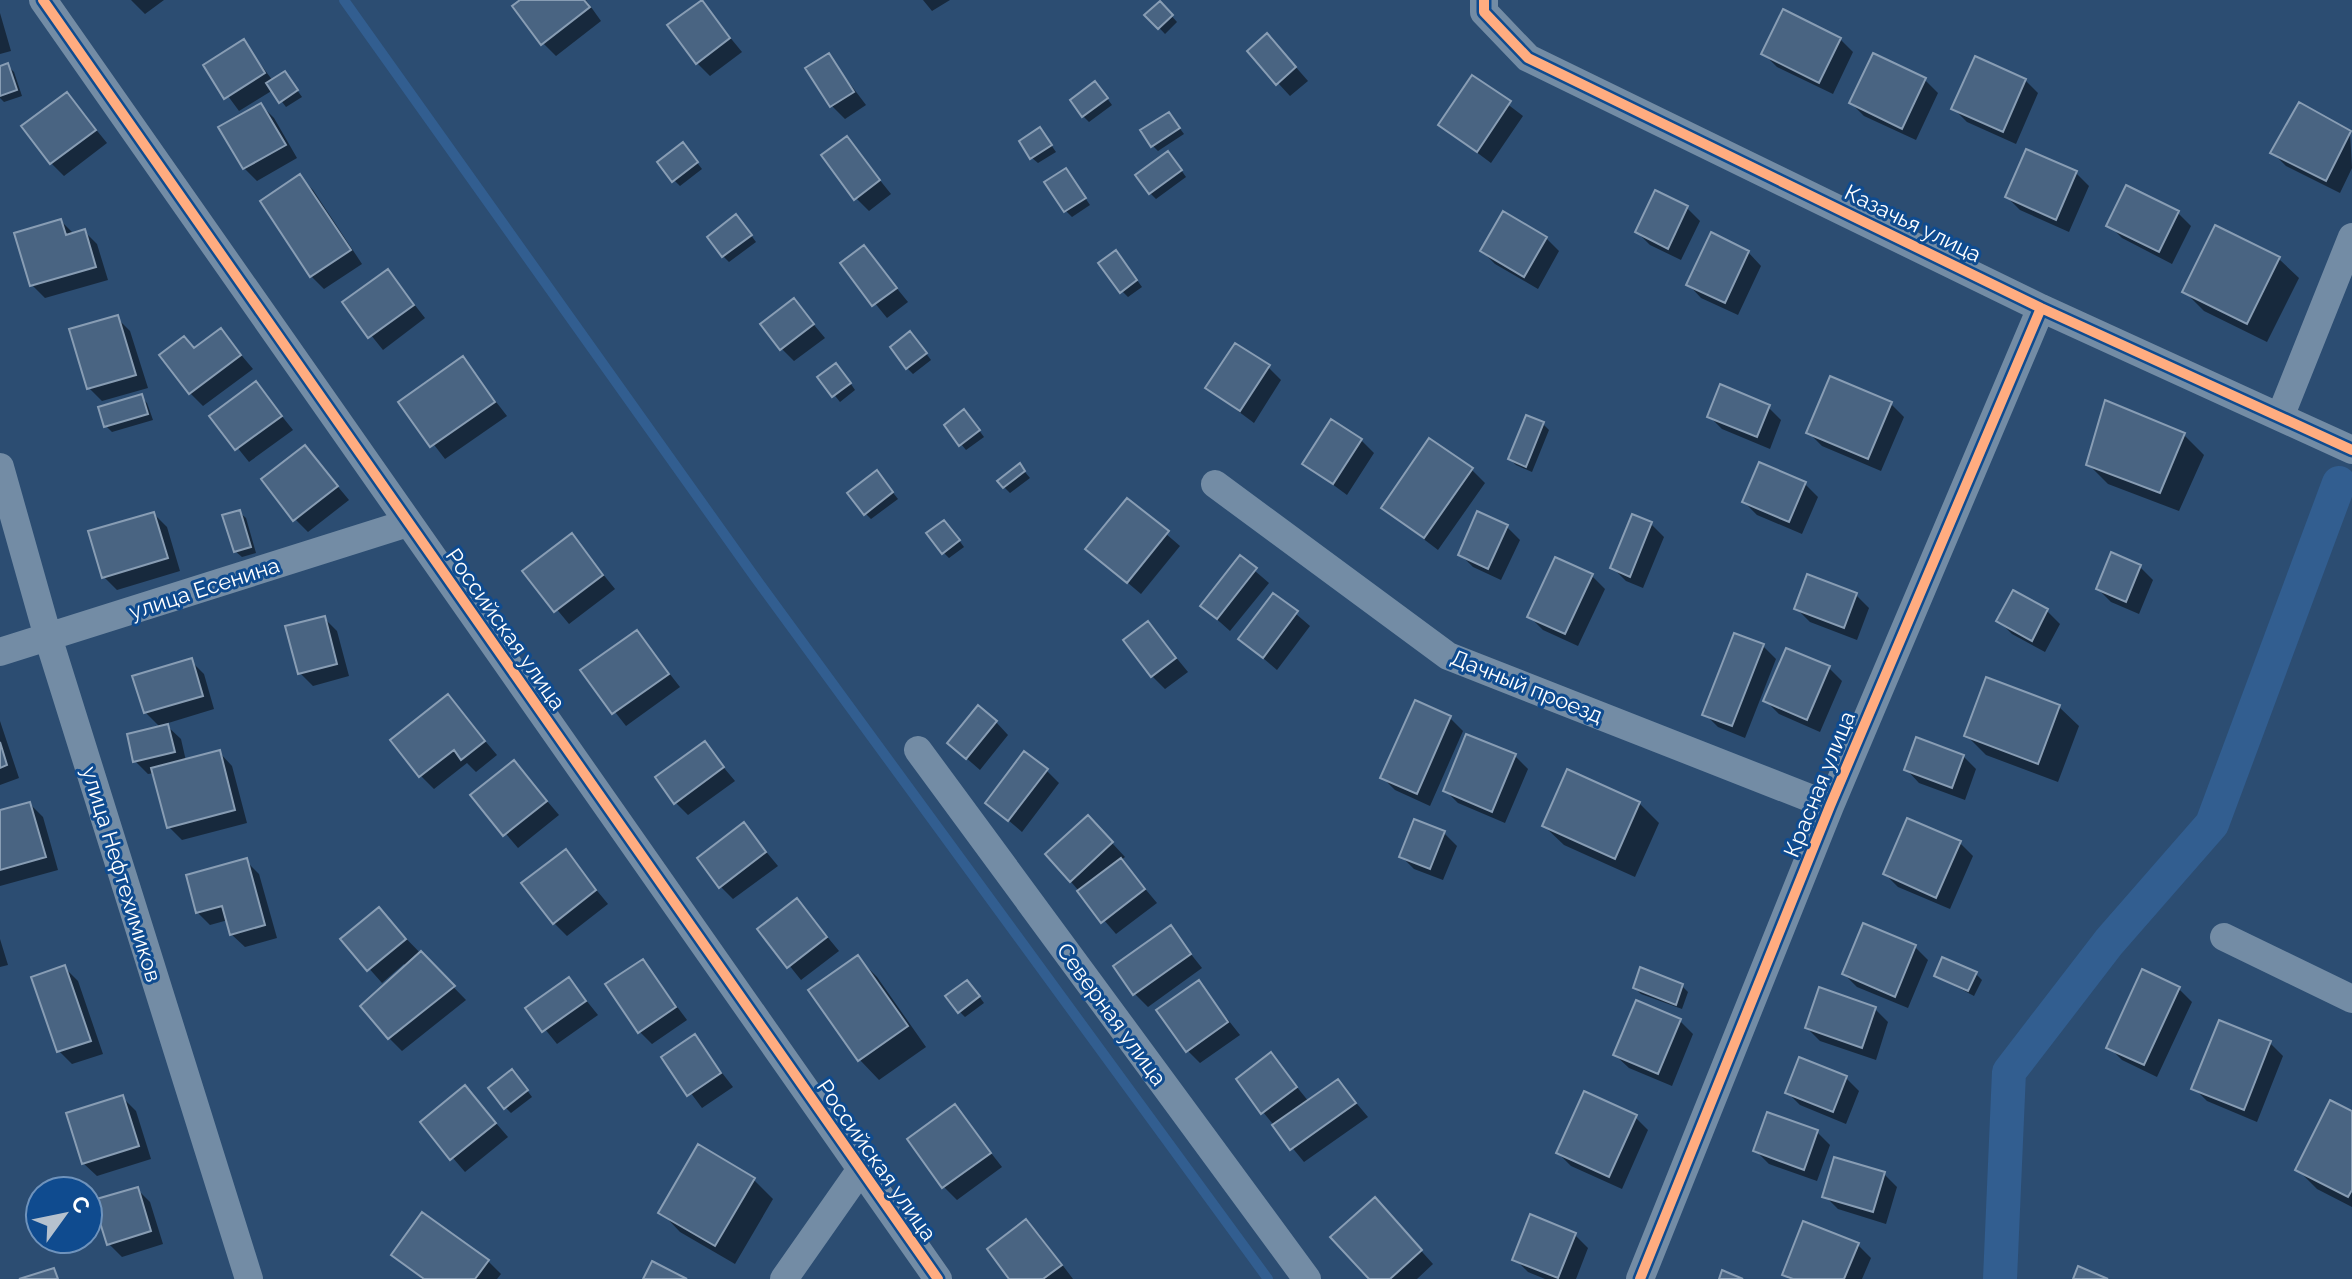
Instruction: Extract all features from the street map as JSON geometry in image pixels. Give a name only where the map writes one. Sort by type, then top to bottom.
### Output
[{"type":"street","name":"Российская улица","points":[[43,0],[859,1172],[938,1279]]},
{"type":"street","name":"Казачья улица","points":[[1484,0],[1484,12],[1528,58],[2041,308],[2352,450]]},
{"type":"street","points":[[2280,417],[2352,237]]},
{"type":"street","name":"Красная улица","points":[[1640,1279],[1830,806],[2041,308]]},
{"type":"street","name":"улица Нефтехимиков","points":[[0,467],[48,637],[249,1279]]},
{"type":"street","name":"Дачный проезд","points":[[1215,484],[1448,656],[1830,806]]},
{"type":"street","name":"улица Есенина","points":[[0,652],[408,523]]},
{"type":"street","name":"Северная улица","points":[[918,750],[1307,1279]]},
{"type":"street","points":[[2224,937],[2352,999]]},
{"type":"street","points":[[784,1279],[859,1172]]},
{"type":"building","points":[[520,0],[584,0],[590,7],[541,45],[512,6]]},
{"type":"building","points":[[702,0],[730,38],[696,64],[667,25]]},
{"type":"building","points":[[1160,1],[1173,15],[1158,29],[1144,15]]},
{"type":"building","points":[[1783,9],[1841,38],[1819,83],[1761,54]]},
{"type":"building","points":[[1267,33],[1296,67],[1276,85],[1247,51]]},
{"type":"building","points":[[244,39],[265,73],[224,99],[203,65]]},
{"type":"building","points":[[829,53],[854,92],[830,107],[805,68]]},
{"type":"building","points":[[1873,53],[1926,78],[1902,129],[1849,103]]},
{"type":"building","points":[[1975,56],[2026,79],[2003,132],[1951,109]]},
{"type":"building","points":[[8,63],[17,90],[0,96],[0,66]]},
{"type":"building","points":[[285,71],[298,90],[279,103],[266,83]]},
{"type":"building","points":[[1472,75],[1511,101],[1477,152],[1438,125]]},
{"type":"building","points":[[1095,81],[1108,98],[1082,117],[1070,100]]},
{"type":"building","points":[[67,92],[96,130],[50,164],[21,126]]},
{"type":"building","points":[[2299,102],[2351,131],[2326,181],[2270,153]]},
{"type":"building","points":[[261,103],[286,145],[243,169],[218,127]]},
{"type":"building","points":[[1169,112],[1180,128],[1151,147],[1140,130]]},
{"type":"building","points":[[1040,127],[1052,145],[1030,159],[1019,141]]},
{"type":"building","points":[[847,136],[880,180],[854,200],[821,155]]},
{"type":"building","points":[[683,142],[698,162],[672,182],[657,162]]},
{"type":"building","points":[[2026,149],[2077,171],[2056,220],[2005,197]]},
{"type":"building","points":[[1168,151],[1182,170],[1149,194],[1135,175]]},
{"type":"building","points":[[1066,168],[1086,198],[1064,212],[1044,182]]},
{"type":"building","points":[[300,174],[351,250],[310,277],[260,201]]},
{"type":"building","points":[[2126,185],[2179,211],[2159,252],[2106,226]]},
{"type":"building","points":[[1655,190],[1688,206],[1668,249],[1635,232]]},
{"type":"building","points":[[1503,211],[1547,237],[1524,277],[1480,251]]},
{"type":"building","points":[[736,214],[752,235],[722,257],[707,237]]},
{"type":"building","points":[[61,219],[66,235],[85,229],[96,267],[30,286],[14,233]]},
{"type":"building","points":[[2215,225],[2280,257],[2247,324],[2182,292]]},
{"type":"building","points":[[1711,232],[1749,251],[1725,303],[1686,285]]},
{"type":"building","points":[[864,245],[897,288],[872,306],[840,263]]},
{"type":"building","points":[[1116,250],[1137,280],[1120,293],[1098,263]]},
{"type":"building","points":[[388,269],[414,305],[368,338],[342,302]]},
{"type":"building","points":[[794,298],[814,324],[780,350],[760,324]]},
{"type":"building","points":[[118,315],[136,375],[87,389],[69,329]]},
{"type":"building","points":[[221,328],[241,355],[189,394],[159,355],[184,336],[194,348]]},
{"type":"building","points":[[910,331],[927,353],[906,369],[890,347]]},
{"type":"building","points":[[1235,343],[1270,365],[1240,411],[1205,388]]},
{"type":"building","points":[[463,356],[495,402],[430,447],[398,402]]},
{"type":"building","points":[[836,363],[851,383],[832,397],[817,377]]},
{"type":"building","points":[[1830,376],[1892,402],[1868,459],[1806,433]]},
{"type":"building","points":[[256,381],[282,416],[235,450],[209,416]]},
{"type":"building","points":[[1720,384],[1770,405],[1757,437],[1707,417]]},
{"type":"building","points":[[142,394],[148,414],[104,427],[98,407]]},
{"type":"building","points":[[2105,400],[2185,433],[2160,493],[2086,465]]},
{"type":"building","points":[[964,409],[980,430],[959,446],[944,425]]},
{"type":"building","points":[[1526,415],[1544,422],[1526,467],[1508,459]]},
{"type":"building","points":[[1331,419],[1362,439],[1333,484],[1302,464]]},
{"type":"building","points":[[1429,438],[1473,468],[1424,538],[1381,508]]},
{"type":"building","points":[[305,445],[338,486],[293,521],[261,479]]},
{"type":"building","points":[[1759,462],[1806,482],[1789,522],[1742,502]]},
{"type":"building","points":[[1020,463],[1025,471],[1003,488],[997,481]]},
{"type":"building","points":[[877,470],[893,492],[864,515],[847,493]]},
{"type":"building","points":[[1127,498],[1169,531],[1127,583],[1085,549]]},
{"type":"building","points":[[240,510],[251,547],[234,552],[222,515]]},
{"type":"building","points":[[1477,511],[1508,525],[1488,569],[1458,555]]},
{"type":"building","points":[[154,512],[168,558],[102,578],[88,531]]},
{"type":"building","points":[[1632,514],[1652,522],[1630,577],[1610,568]]},
{"type":"building","points":[[944,520],[960,540],[942,554],[926,533]]},
{"type":"building","points":[[572,533],[603,575],[554,612],[522,571]]},
{"type":"building","points":[[2111,552],[2141,565],[2126,602],[2096,589]]},
{"type":"building","points":[[1240,555],[1257,568],[1217,619],[1200,606]]},
{"type":"building","points":[[1555,557],[1593,574],[1565,634],[1527,617]]},
{"type":"building","points":[[1807,574],[1857,593],[1844,628],[1794,609]]},
{"type":"building","points":[[2013,590],[2048,609],[2032,641],[1996,621]]},
{"type":"building","points":[[1273,593],[1298,611],[1263,658],[1238,639]]},
{"type":"building","points":[[325,616],[337,664],[298,674],[285,626]]},
{"type":"building","points":[[1148,621],[1176,658],[1151,677],[1123,640]]},
{"type":"building","points":[[637,630],[669,674],[612,714],[580,670]]},
{"type":"building","points":[[1734,633],[1764,644],[1732,726],[1702,715]]},
{"type":"building","points":[[1786,648],[1830,666],[1807,720],[1763,701]]},
{"type":"building","points":[[192,658],[203,696],[144,713],[132,676]]},
{"type":"building","points":[[1986,677],[2060,705],[2038,764],[1964,736]]},
{"type":"building","points":[[448,694],[485,741],[461,760],[454,750],[419,777],[390,740]]},
{"type":"building","points":[[1415,700],[1451,716],[1417,794],[1380,778]]},
{"type":"building","points":[[978,705],[997,721],[966,759],[947,743]]},
{"type":"building","points":[[168,724],[175,752],[133,762],[127,734]]},
{"type":"building","points":[[1466,734],[1516,754],[1492,812],[1443,791]]},
{"type":"building","points":[[1916,737],[1964,755],[1952,788],[1904,770]]},
{"type":"building","points":[[705,741],[724,767],[674,804],[655,777]]},
{"type":"building","points":[[0,742],[7,765],[0,768]]},
{"type":"building","points":[[220,750],[235,810],[167,828],[151,768]]},
{"type":"building","points":[[1024,751],[1048,769],[1008,821],[985,803]]},
{"type":"building","points":[[514,760],[547,801],[503,836],[470,795]]},
{"type":"building","points":[[1567,769],[1640,802],[1615,859],[1542,826]]},
{"type":"building","points":[[30,802],[46,857],[0,870],[0,810]]},
{"type":"building","points":[[1088,815],[1113,842],[1070,882],[1045,854]]},
{"type":"building","points":[[1907,818],[1961,841],[1936,898],[1883,874]]},
{"type":"building","points":[[1414,819],[1445,831],[1430,869],[1399,857]]},
{"type":"building","points":[[744,822],[766,852],[719,888],[697,858]]},
{"type":"building","points":[[566,849],[596,890],[553,924],[521,883]]},
{"type":"building","points":[[247,858],[265,925],[230,935],[222,906],[196,913],[186,875]]},
{"type":"building","points":[[1121,858],[1145,889],[1101,923],[1077,891]]},
{"type":"building","points":[[797,898],[827,937],[787,968],[757,929]]},
{"type":"building","points":[[379,907],[406,939],[367,971],[340,939]]},
{"type":"building","points":[[1863,923],[1916,945],[1895,997],[1842,974]]},
{"type":"building","points":[[1171,925],[1191,954],[1133,995],[1113,966]]},
{"type":"building","points":[[421,951],[455,986],[388,1039],[360,1006]]},
{"type":"building","points":[[858,955],[908,1026],[858,1061],[808,990]]},
{"type":"building","points":[[1942,957],[1977,972],[1968,991],[1934,976]]},
{"type":"building","points":[[643,959],[676,1007],[638,1033],[605,984]]},
{"type":"building","points":[[65,965],[91,1041],[57,1052],[31,977]]},
{"type":"building","points":[[1640,967],[1683,984],[1676,1005],[1633,988]]},
{"type":"building","points":[[2142,969],[2180,987],[2144,1065],[2106,1048]]},
{"type":"building","points":[[569,977],[586,1001],[542,1032],[525,1008]]},
{"type":"building","points":[[967,980],[980,996],[958,1013],[945,996]]},
{"type":"building","points":[[1199,980],[1228,1022],[1186,1052],[1156,1010]]},
{"type":"building","points":[[1819,987],[1876,1007],[1862,1048],[1805,1028]]},
{"type":"building","points":[[1636,1000],[1681,1019],[1658,1074],[1613,1055]]},
{"type":"building","points":[[2219,1020],[2271,1041],[2244,1110],[2191,1089]]},
{"type":"building","points":[[695,1034],[721,1073],[687,1096],[661,1057]]},
{"type":"building","points":[[1271,1052],[1297,1087],[1261,1114],[1236,1079]]},
{"type":"building","points":[[1799,1057],[1847,1076],[1833,1112],[1785,1093]]},
{"type":"building","points":[[512,1069],[528,1090],[504,1109],[488,1088]]},
{"type":"building","points":[[1338,1079],[1356,1103],[1290,1150],[1272,1125]]},
{"type":"building","points":[[465,1085],[496,1123],[450,1160],[420,1122]]},
{"type":"building","points":[[1584,1091],[1637,1115],[1609,1177],[1556,1153]]},
{"type":"building","points":[[123,1095],[139,1146],[82,1164],[66,1113]]},
{"type":"building","points":[[2330,1100],[2352,1111],[2352,1190],[2348,1197],[2295,1170]]},
{"type":"building","points":[[955,1104],[991,1153],[942,1188],[907,1139]]},
{"type":"building","points":[[1767,1112],[1818,1130],[1804,1170],[1753,1151]]},
{"type":"building","points":[[698,1144],[755,1178],[715,1246],[658,1213]]},
{"type":"building","points":[[1834,1157],[1885,1172],[1873,1212],[1822,1197]]},
{"type":"building","points":[[138,1187],[151,1231],[107,1245],[104,1197]]},
{"type":"building","points":[[1375,1197],[1422,1250],[1390,1279],[1369,1279],[1330,1237]]},
{"type":"building","points":[[422,1212],[489,1260],[475,1279],[424,1279],[391,1255]]},
{"type":"building","points":[[1530,1214],[1576,1233],[1558,1278],[1512,1260]]},
{"type":"building","points":[[1026,1219],[1062,1265],[1043,1279],[1009,1279],[987,1249]]},
{"type":"building","points":[[1803,1221],[1859,1243],[1844,1279],[1793,1279],[1782,1275]]},
{"type":"building","points":[[652,1261],[687,1279],[643,1279]]},
{"type":"building","points":[[2078,1266],[2108,1279],[2073,1279]]},
{"type":"building","points":[[54,1268],[58,1279],[19,1279]]},
{"type":"building","points":[[1722,1270],[1743,1279],[1719,1279]]},
{"type":"waterway","points":[[344,0],[754,576],[1268,1279]]},
{"type":"waterway","points":[[2000,1279],[2009,1072],[2109,942],[2212,824],[2339,483]]},
{"type":"cycle path","points":[[43,0],[938,1279]]},
{"type":"cycle path","points":[[1484,0],[1484,12],[1528,58],[2041,308],[2352,450]]},
{"type":"cycle path","points":[[1640,1279],[1830,806],[2041,308]]}]
